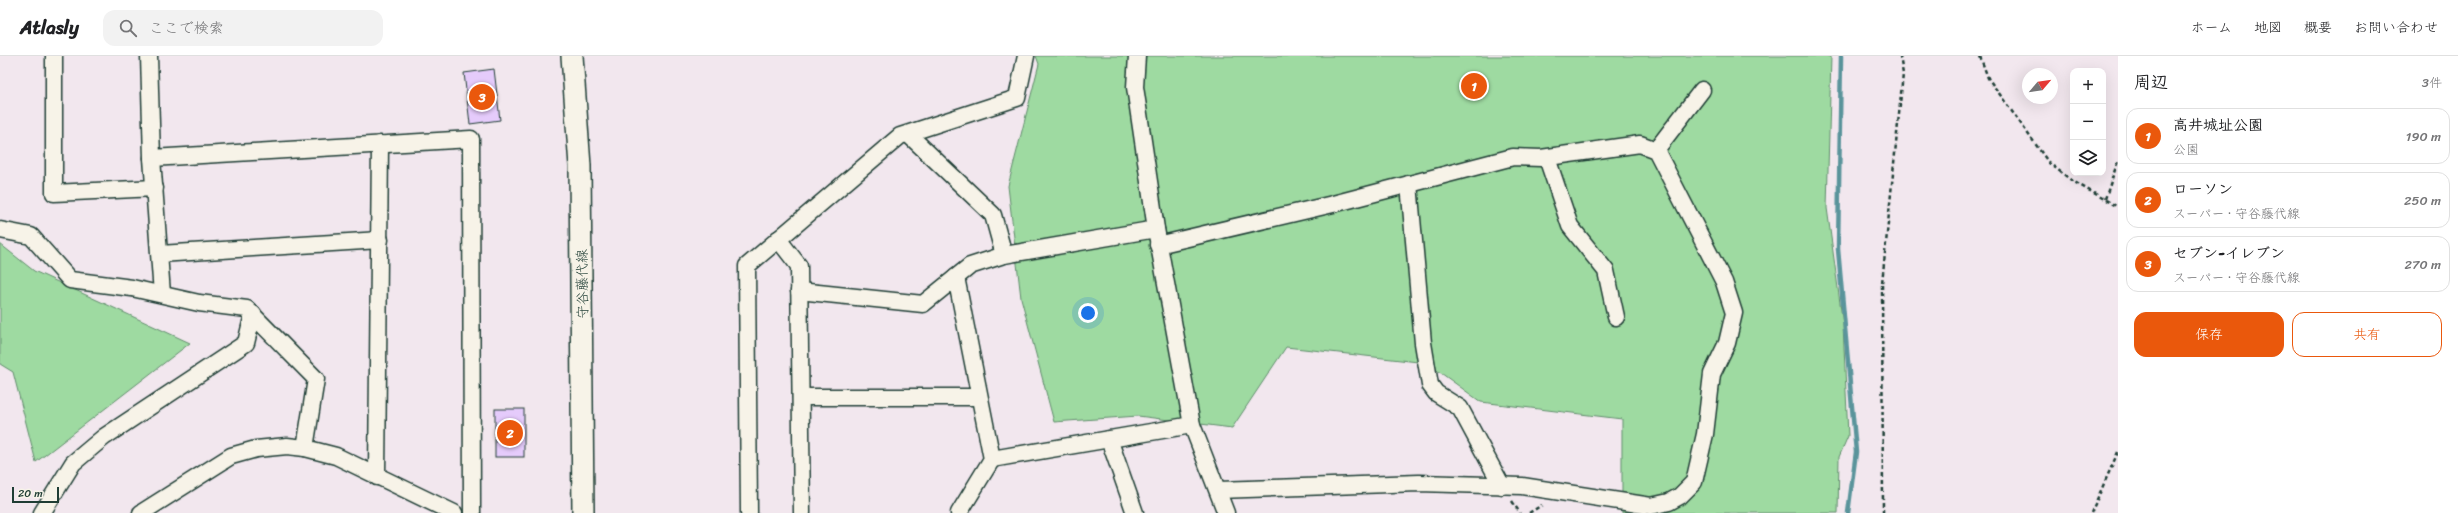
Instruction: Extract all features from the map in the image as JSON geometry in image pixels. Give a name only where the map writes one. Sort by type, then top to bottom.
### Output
[{"type":"main road","name":"守谷藤代線","points":[[572,56],[580,166],[583,513]]},
{"type":"street","points":[[54,56],[54,193],[155,188]]},
{"type":"street","points":[[149,56],[152,158],[162,294]]},
{"type":"street","points":[[749,513],[747,266],[900,136],[1017,98],[1026,56]]},
{"type":"street","points":[[1138,56],[1135,87],[1158,245],[1192,425],[1226,513]]},
{"type":"street","points":[[1656,150],[1702,90]]},
{"type":"street","points":[[908,134],[993,215],[1004,255]]},
{"type":"street","points":[[152,158],[471,139],[472,513]]},
{"type":"street","points":[[377,477],[380,144]]},
{"type":"street","points":[[1158,245],[1513,157],[1547,158],[1640,144],[1656,150],[1724,282],[1734,313],[1727,343],[1712,374],[1705,434],[1694,482],[1680,496],[1669,502],[1651,506],[1536,488],[1419,483],[1218,490]]},
{"type":"street","points":[[1547,158],[1570,226],[1606,271],[1616,317]]},
{"type":"street","points":[[1409,184],[1424,344],[1430,385],[1436,393],[1460,408],[1502,486]]},
{"type":"street","points":[[799,292],[923,304],[970,266],[1004,255],[1156,229]]},
{"type":"street","points":[[0,230],[31,236],[70,280],[162,294],[199,303],[247,309],[316,379],[305,448]]},
{"type":"street","points":[[778,239],[799,266],[802,513]]},
{"type":"street","points":[[160,254],[380,240]]},
{"type":"street","points":[[956,277],[992,459],[959,513]]},
{"type":"street","points":[[42,513],[73,463],[104,438],[246,343],[253,314]]},
{"type":"street","points":[[801,396],[980,397]]},
{"type":"street","points":[[992,459],[1192,425]]},
{"type":"street","points":[[1108,439],[1136,513]]},
{"type":"street","points":[[141,513],[232,456],[264,448],[287,446],[305,448],[336,456],[454,513]]},
{"type":"path","points":[[1883,513],[1882,283],[1903,74],[1900,56]]},
{"type":"path","points":[[1980,56],[1988,78],[2049,162],[2071,180],[2118,206]]},
{"type":"path","points":[[2105,199],[2118,161]]},
{"type":"path","points":[[2091,513],[2118,452]]},
{"type":"green space","points":[[1036,56],[1831,56],[1827,208],[1843,325],[1848,436],[1839,457],[1838,513],[1622,513],[1622,419],[1481,402],[1427,363],[1286,347],[1232,428],[1138,416],[1054,422],[1021,298],[1008,186],[1039,64]]},
{"type":"green space","points":[[0,244],[34,271],[190,343],[36,462],[13,372],[0,364]]},
{"type":"building","points":[[494,69],[500,120],[470,124],[464,73]]},
{"type":"building","points":[[495,409],[524,409],[524,457],[495,457]]},
{"type":"waterway","points":[[1841,56],[1838,249],[1856,452],[1848,513]]},
{"type":"place","name":"高井城址公園","points":[[1474,86]]},
{"type":"place","name":"セブン-イレブン","points":[[482,97]]},
{"type":"place","name":"ローソン","points":[[510,433]]}]
